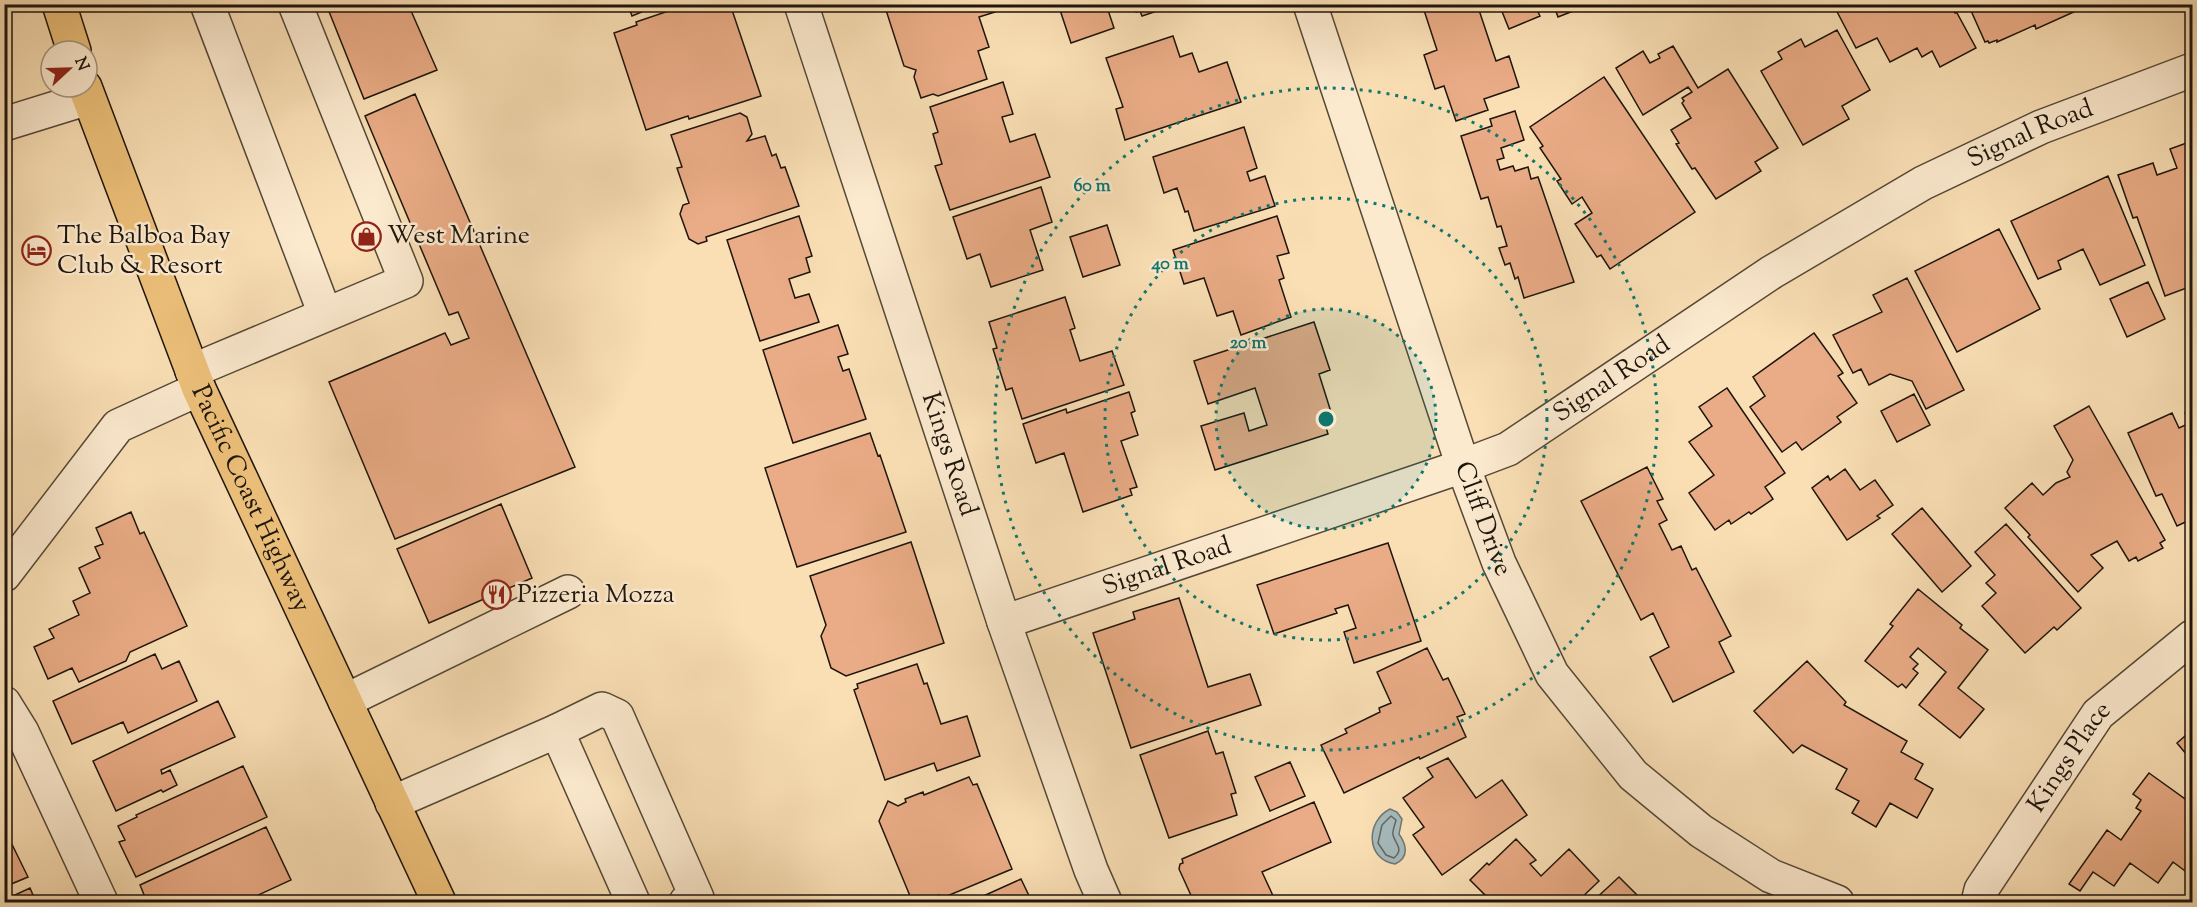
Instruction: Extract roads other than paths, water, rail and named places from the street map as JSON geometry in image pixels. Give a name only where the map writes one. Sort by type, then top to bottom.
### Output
[{"type":"highway","points":[[59,4],[70,39]]},
{"type":"highway","name":"Pacific Coast Highway","points":[[89,99],[196,380],[439,903]]},
{"type":"street","points":[[207,4],[325,314]]},
{"type":"street","points":[[4,575],[118,426],[196,380],[325,314],[406,281],[295,4]]},
{"type":"street","name":"Kings Road","points":[[801,4],[1004,622],[1091,870],[1105,903]]},
{"type":"street","name":"Cliff Drive","points":[[1310,4],[1463,466],[1499,563],[1552,674],[1633,775],[1701,831],[1771,876],[1837,903]]},
{"type":"street","name":"Signal Road","points":[[1004,622],[1508,449],[1772,273],[1923,183],[2041,127],[2193,70]]},
{"type":"street","points":[[4,124],[68,99]]},
{"type":"street","points":[[345,701],[568,592]]},
{"type":"street","name":"Kings Place","points":[[1978,903],[1981,890],[2098,714],[2193,637]]},
{"type":"street","points":[[4,703],[22,732],[102,903]]},
{"type":"street","points":[[392,804],[602,709],[617,716],[694,901]]},
{"type":"street","points":[[557,731],[633,903]]},
{"type":"water","points":[[1390,809],[1397,812],[1402,819],[1399,834],[1405,850],[1403,858],[1395,864],[1385,861],[1378,855],[1372,839],[1376,822]]},
{"type":"place","name":"West Marine","points":[[366,236]]},
{"type":"place","name":"The Balboa Bay Club & Resort","points":[[36,251]]},
{"type":"place","name":"Pizzeria Mozza","points":[[496,595]]}]
